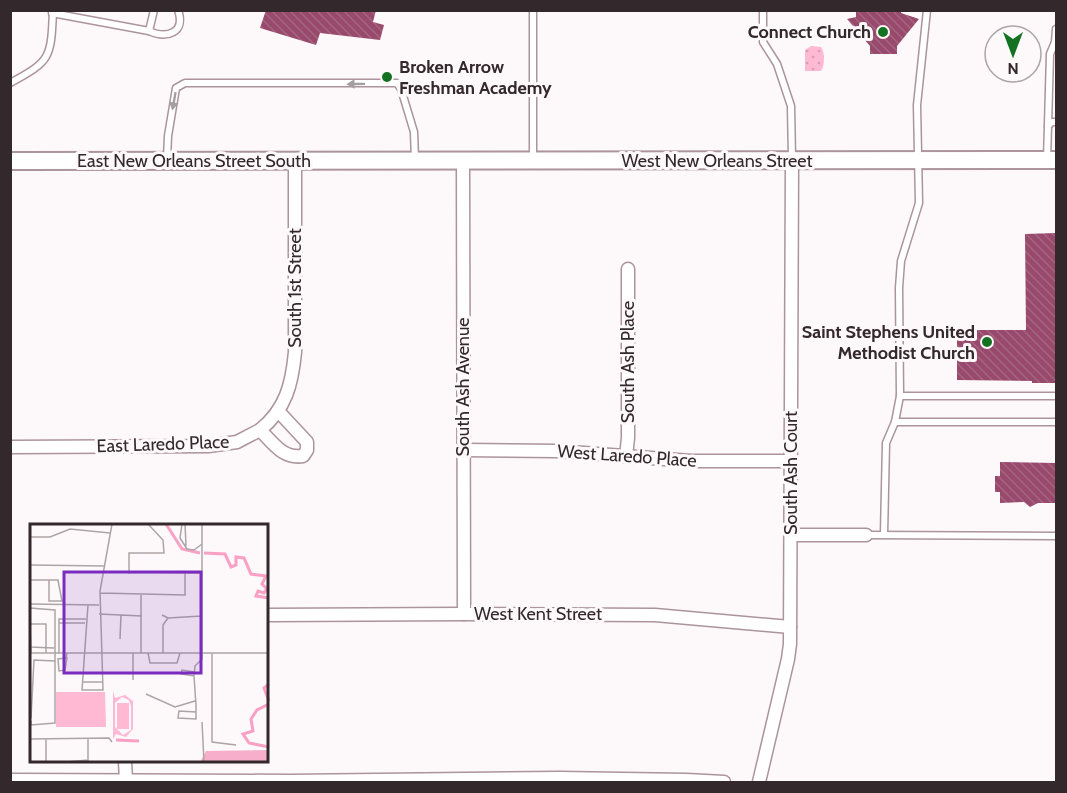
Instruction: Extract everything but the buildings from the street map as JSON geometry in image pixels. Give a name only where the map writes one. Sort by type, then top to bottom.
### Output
[{"type":"main road","name":"West New Orleans Street","points":[[376,161],[1052,160]]},
{"type":"main road","name":"East New Orleans Street South","points":[[10,161],[376,161]]},
{"type":"street","name":"South 1st Street","points":[[260,430],[279,412],[289,389],[295,352],[295,161]]},
{"type":"street","name":"South Ash Avenue","points":[[463,161],[464,614]]},
{"type":"street","name":"South Ash Court","points":[[759,783],[788,659],[790,627],[792,161]]},
{"type":"street","name":"South Ash Place","points":[[626,456],[628,269]]},
{"type":"street","points":[[260,430],[285,455],[303,456],[307,450],[307,442],[279,412]]},
{"type":"street","name":"East Laredo Place","points":[[10,447],[216,446],[237,442],[260,430]]},
{"type":"street","name":"West Laredo Place","points":[[463,450],[566,452],[691,461],[791,461]]},
{"type":"street","points":[[791,535],[867,535]]},
{"type":"street","name":"West Kent Street","points":[[268,615],[655,615],[790,627]]},
{"type":"street","points":[[125,763],[126,780]]},
{"type":"street","points":[[10,780],[686,780],[724,783]]},
{"type":"lane","points":[[149,31],[154,10]]},
{"type":"lane","points":[[10,84],[40,66],[47,57],[52,38],[52,12],[167,36],[174,32],[181,19],[178,10]]},
{"type":"lane","points":[[532,10],[533,161]]},
{"type":"lane","points":[[763,10],[763,42],[777,64],[791,105],[792,161]]},
{"type":"lane","points":[[884,534],[886,443],[895,422],[900,396],[901,261],[919,203],[917,105],[927,10]]},
{"type":"lane","points":[[1052,160],[1048,126],[1050,54],[1055,42],[1056,29]]},
{"type":"lane","points":[[167,161],[168,136],[176,88],[185,83],[397,83],[401,89],[414,132],[415,161]]},
{"type":"lane","points":[[1048,126],[1056,122]]},
{"type":"lane","points":[[900,396],[1056,396]]},
{"type":"lane","points":[[895,422],[1056,422]]},
{"type":"lane","points":[[867,535],[1056,536]]},
{"type":"shaded area","points":[[811,46],[822,49],[824,62],[821,71],[805,71],[805,50]]},
{"type":"place","name":"Connect Church","points":[[883,32]]},
{"type":"place","name":"Broken Arrow Freshman Academy","points":[[387,77]]},
{"type":"place","name":"Saint Stephens United Methodist Church","points":[[987,342]]}]
